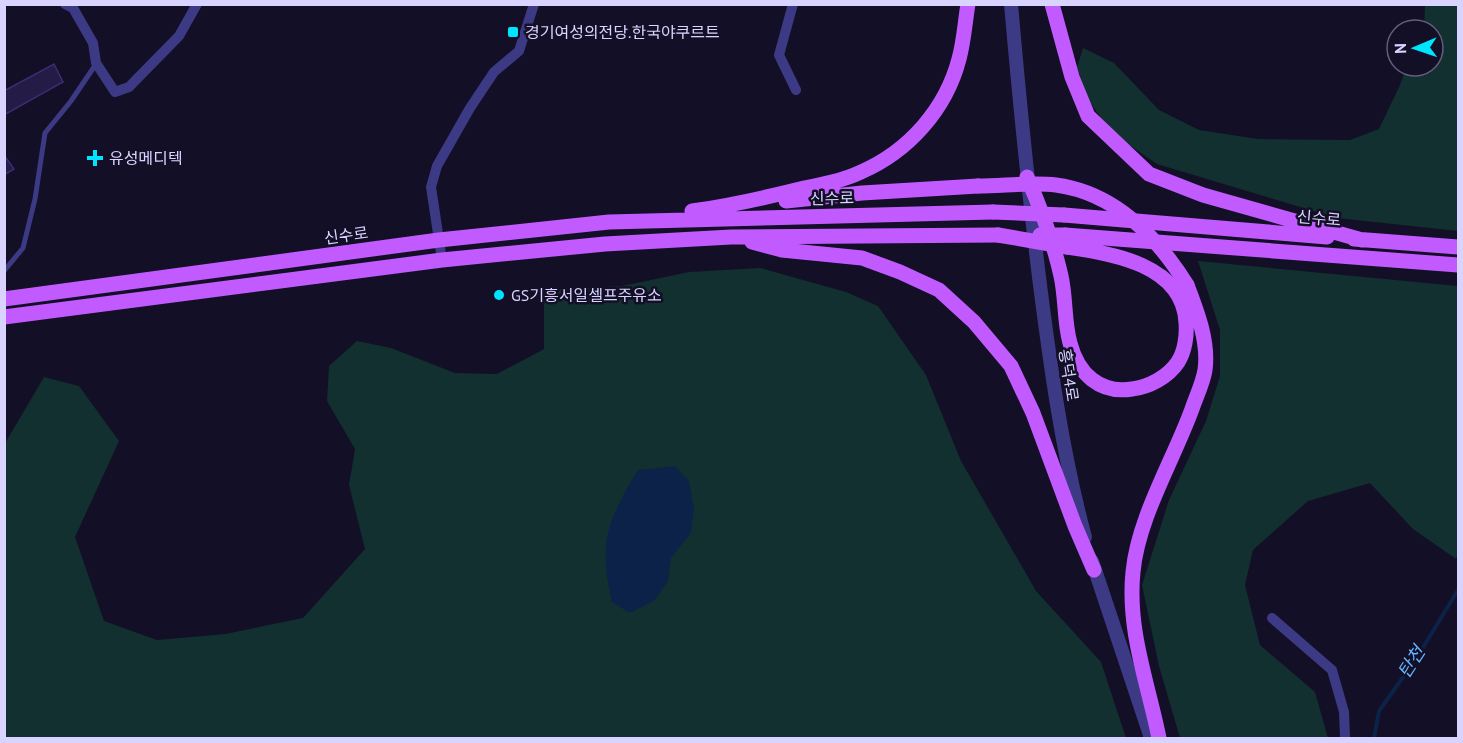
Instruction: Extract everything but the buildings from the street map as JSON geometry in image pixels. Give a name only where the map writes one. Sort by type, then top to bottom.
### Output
[{"type":"main road","points":[[727,207],[860,173],[907,145],[929,119],[944,96],[959,59],[968,4]]},
{"type":"main road","points":[[1052,4],[1072,77],[1088,116],[1149,174],[1203,195],[1362,240]]},
{"type":"main road","points":[[1027,177],[1046,218],[1062,278],[1070,343],[1078,363],[1096,383],[1114,391],[1148,386],[1167,374],[1178,362],[1186,340],[1186,317],[1176,290],[1135,261],[1066,241]]},
{"type":"main road","points":[[609,222],[862,193],[978,186],[1056,185],[1091,195],[1120,209],[1145,229],[1172,260],[1187,285],[1197,310],[1204,345],[1205,369],[1185,427],[1152,503],[1140,538],[1133,572],[1135,639],[1160,738]]},
{"type":"main road","name":"신수로","points":[[4,299],[439,240],[609,222],[993,212],[1064,215],[1458,247]]},
{"type":"main road","points":[[4,317],[442,260],[605,244],[731,237],[998,235],[1458,265]]},
{"type":"main road","points":[[731,237],[782,250],[862,258],[939,290],[974,322],[1011,366],[1037,424],[1094,570]]},
{"type":"street","points":[[65,4],[73,8],[93,42],[96,63],[115,92],[129,87],[179,36],[197,4]]},
{"type":"street","points":[[442,260],[431,187],[436,166],[494,72],[519,51],[534,4]]},
{"type":"street","points":[[794,4],[779,55],[796,90]]},
{"type":"street","name":"흥덕4로","points":[[1011,4],[1027,177],[1044,320],[1072,487],[1094,570],[1151,738]]},
{"type":"street","points":[[1272,618],[1332,670],[1344,712],[1345,738]]},
{"type":"lane","points":[[4,271],[23,248],[45,133],[71,101],[96,63]]},
{"type":"green space","points":[[1425,5],[1458,5],[1458,231],[1337,218],[1157,164],[1112,133],[1088,100],[1077,67],[1083,48],[1114,63],[1159,110],[1199,130],[1258,139],[1350,140],[1379,129],[1403,78],[1445,78],[1445,18],[1424,18]]},
{"type":"green space","points":[[1198,261],[1458,286],[1458,554],[1456,559],[1413,529],[1370,483],[1308,501],[1253,550],[1245,585],[1260,645],[1315,692],[1328,738],[1180,738],[1159,666],[1142,585],[1169,500],[1206,421],[1220,376],[1220,330]]},
{"type":"green space","points":[[760,268],[846,292],[878,306],[926,375],[961,461],[1036,591],[1101,662],[1126,738],[5,738],[4,445],[44,377],[79,386],[119,441],[75,537],[104,621],[157,640],[225,634],[303,618],[365,549],[349,485],[355,449],[327,401],[329,366],[357,341],[391,348],[455,373],[497,374],[544,349],[544,290],[622,286],[689,272]]},
{"type":"water","points":[[675,466],[689,481],[694,508],[691,533],[671,558],[668,581],[655,600],[630,613],[612,602],[608,581],[606,547],[612,518],[638,470]]},
{"type":"waterway","name":"탄천","points":[[1374,738],[1379,711],[1416,659],[1458,590]]},
{"type":"place","name":"경기여성의전당.한국야쿠르트","points":[[513,32]]},
{"type":"place","name":"유성메디텍","points":[[95,158]]},
{"type":"place","name":"GS기흥서일셀프주유소","points":[[499,295]]}]
